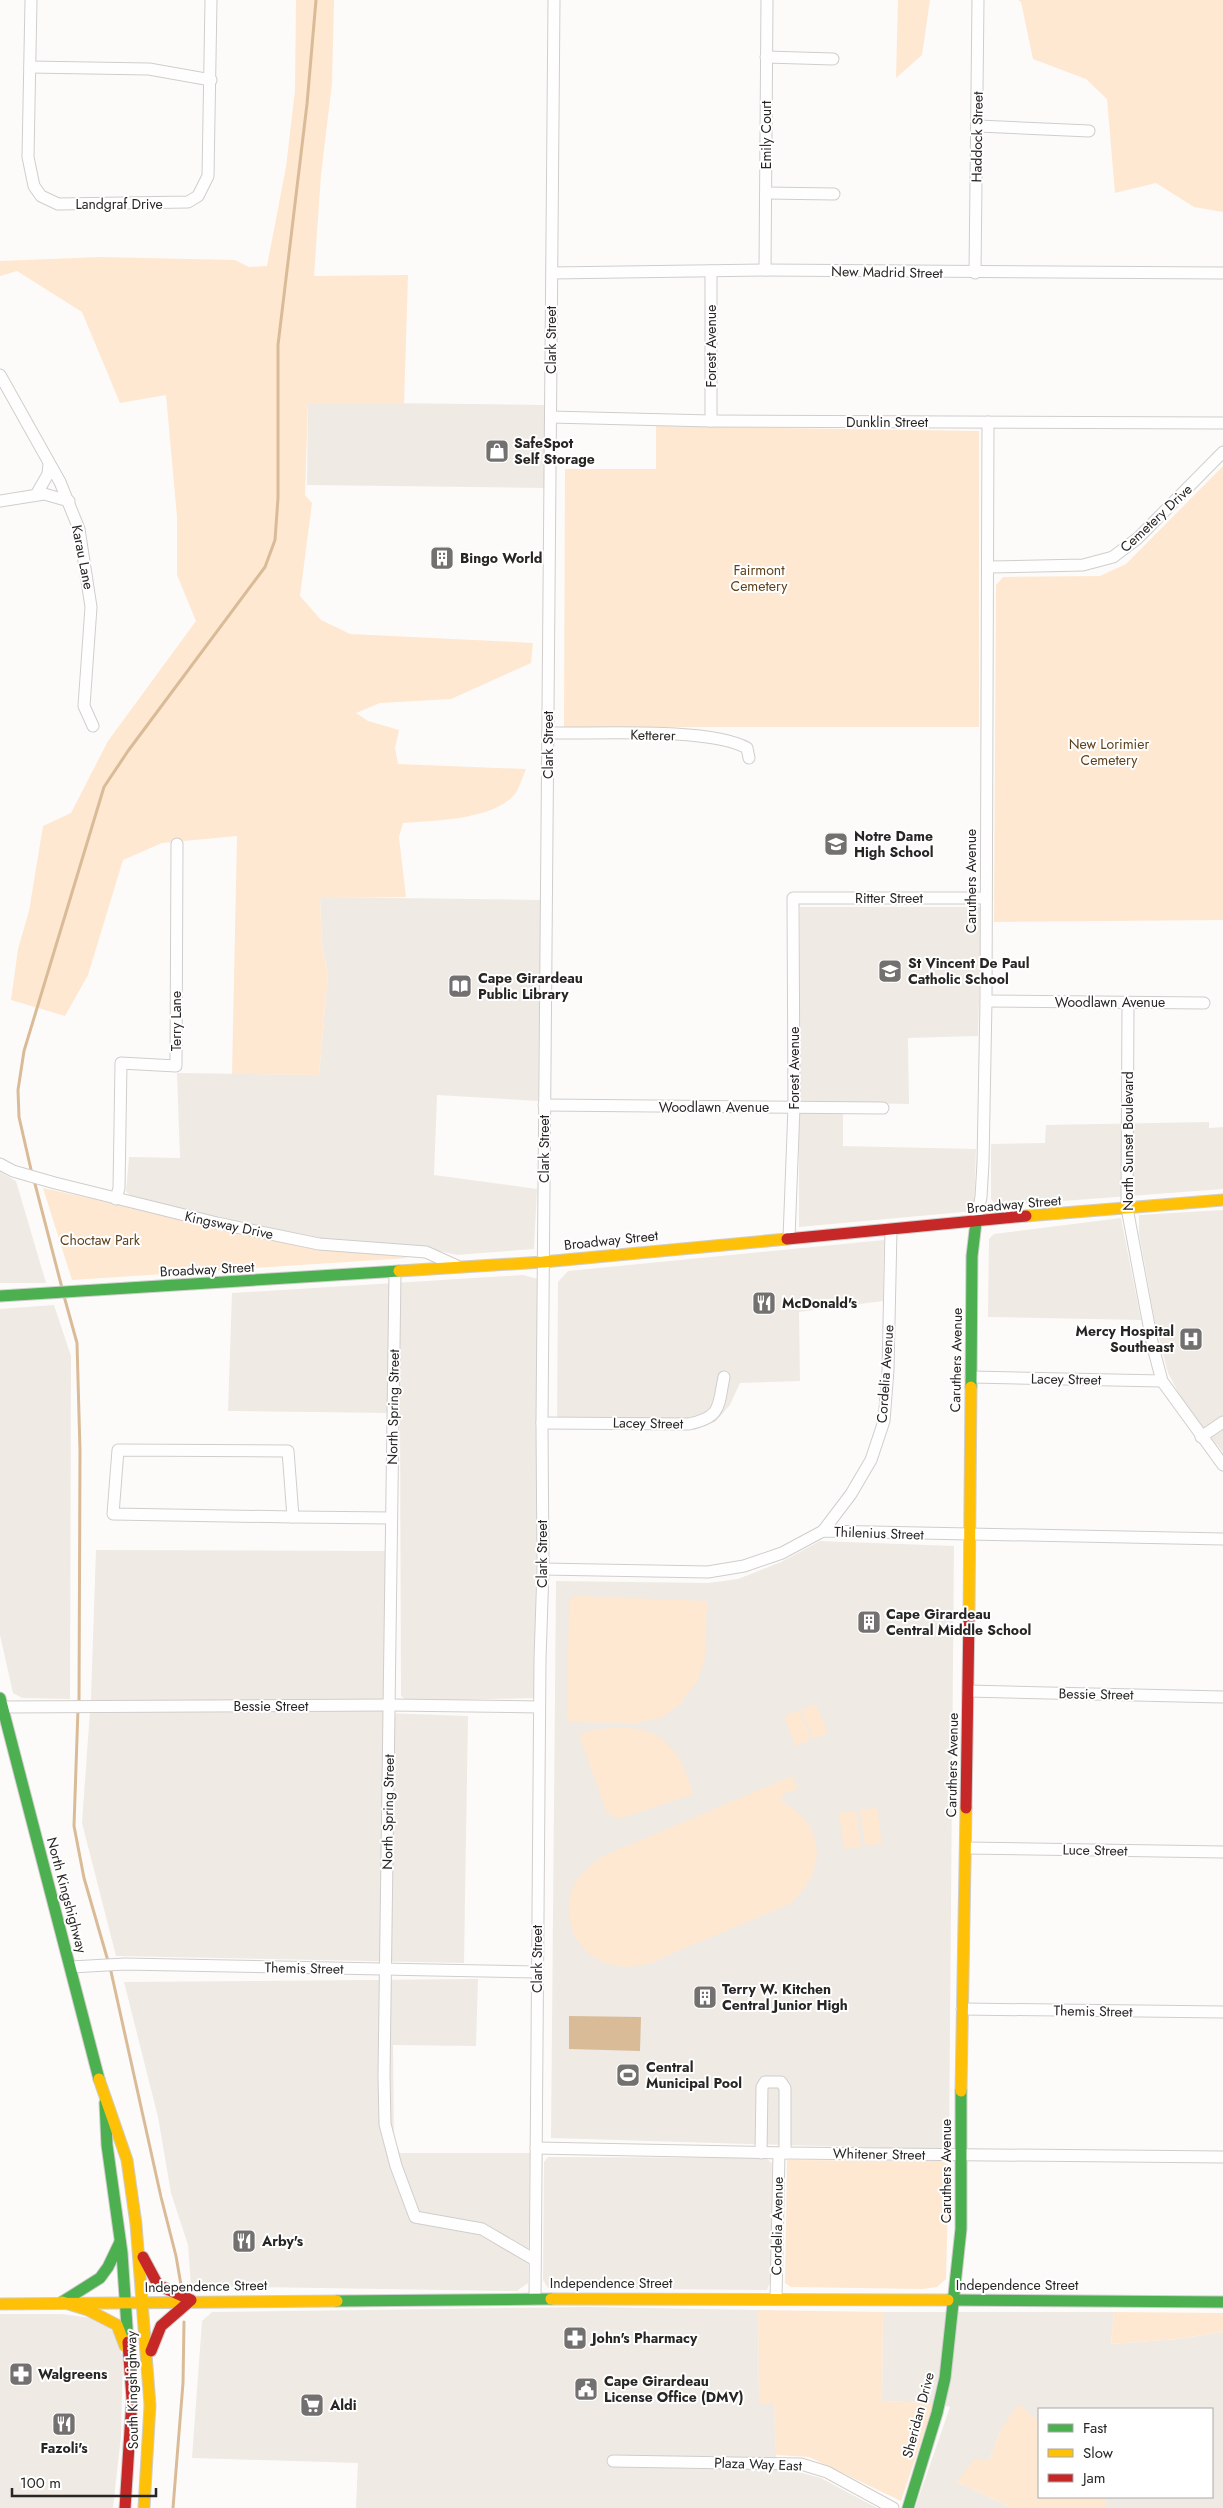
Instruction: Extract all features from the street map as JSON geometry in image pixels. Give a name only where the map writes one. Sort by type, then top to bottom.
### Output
[{"type":"main road","name":"Broadway Street","points":[[0,1296],[543,1262],[789,1238],[1223,1200]]},
{"type":"main road","name":"Caruthers Avenue","points":[[954,2299],[961,2228],[960,2155],[966,1848],[972,1256],[976,1222]]},
{"type":"main road","name":"North Kingshighway","points":[[1,1702],[105,2100],[107,2145],[126,2302]]},
{"type":"main road","name":"North Kingshighway","points":[[105,2100],[118,2124],[124,2148],[138,2245],[143,2302]]},
{"type":"main road","points":[[62,2302],[72,2294],[90,2287],[100,2279],[112,2262],[120,2241]]},
{"type":"main road","points":[[138,2245],[158,2285],[191,2300]]},
{"type":"main road","name":"Independence Street","points":[[0,2304],[191,2300],[776,2298],[1223,2302]]},
{"type":"main road","name":"Sheridan Drive","points":[[908,2508],[942,2394],[954,2299]]},
{"type":"main road","points":[[148,2362],[157,2330],[165,2318],[191,2300]]},
{"type":"main road","points":[[62,2302],[88,2310],[117,2325],[130,2362]]},
{"type":"main road","name":"South Kingshighway","points":[[125,2508],[132,2399],[126,2302]]},
{"type":"main road","name":"South Kingshighway","points":[[143,2302],[148,2362],[150,2426],[144,2508]]},
{"type":"street","name":"Landgraf Drive","points":[[31,0],[28,157],[30,173],[34,186],[41,196],[58,204],[168,204],[188,202],[198,196],[208,176],[211,0]]},
{"type":"street","name":"Clark Street","points":[[535,2299],[539,1707],[543,1569],[544,1105],[554,0]]},
{"type":"street","name":"Emily Court","points":[[766,270],[767,0]]},
{"type":"street","name":"Haddock Street","points":[[975,273],[978,0]]},
{"type":"street","points":[[766,57],[833,58]]},
{"type":"street","points":[[30,67],[149,69],[211,80]]},
{"type":"street","points":[[978,126],[1089,131]]},
{"type":"street","points":[[766,193],[834,194]]},
{"type":"street","name":"New Madrid Street","points":[[552,273],[766,270],[975,273],[1223,273]]},
{"type":"street","name":"Forest Avenue","points":[[711,271],[711,421]]},
{"type":"street","name":"Karau Lane","points":[[0,376],[69,501],[79,529],[91,607],[84,706],[93,726]]},
{"type":"street","name":"Dunklin Street","points":[[551,417],[711,421],[1223,423]]},
{"type":"street","name":"Caruthers Avenue","points":[[976,1222],[981,1197],[983,1162],[986,1001],[988,422]]},
{"type":"street","name":"Cemetery Drive","points":[[988,566],[1083,565],[1113,557],[1138,538],[1223,452]]},
{"type":"street","points":[[36,494],[44,486],[49,464]]},
{"type":"street","points":[[0,501],[36,494],[44,494],[69,501]]},
{"type":"street","name":"Ketterer","points":[[548,734],[671,734],[710,738],[737,742],[747,748],[749,758]]},
{"type":"street","name":"Terry Lane","points":[[116,1199],[119,1188],[121,1063],[176,1066],[177,844]]},
{"type":"street","name":"Forest Avenue","points":[[789,1238],[794,1107],[793,898]]},
{"type":"street","name":"Ritter Street","points":[[793,898],[986,898]]},
{"type":"street","name":"Woodlawn Avenue","points":[[986,1001],[1204,1003]]},
{"type":"street","name":"North Sunset Boulevard","points":[[1128,1003],[1127,1208],[1153,1347],[1162,1381],[1201,1438],[1223,1465]]},
{"type":"street","name":"Woodlawn Avenue","points":[[544,1105],[883,1108]]},
{"type":"street","name":"Kingsway Drive","points":[[0,1164],[13,1172],[217,1224],[319,1244],[426,1252],[461,1268]]},
{"type":"street","name":"Cordelia Avenue","points":[[823,1531],[851,1494],[871,1460],[884,1421],[888,1370],[891,1230]]},
{"type":"street","name":"North Spring Street","points":[[396,1272],[391,1518],[391,1705],[384,1970],[385,2124],[396,2166],[415,2217],[482,2229],[535,2260]]},
{"type":"street","name":"Lacey Street","points":[[542,1423],[689,1424],[705,1420],[715,1414],[720,1402],[724,1377]]},
{"type":"street","name":"Lacey Street","points":[[971,1377],[1162,1381]]},
{"type":"street","points":[[1201,1438],[1223,1422]]},
{"type":"street","points":[[292,1517],[288,1451],[118,1450],[113,1514],[292,1517],[391,1518]]},
{"type":"street","name":"Thilenius Street","points":[[543,1569],[708,1572],[744,1566],[782,1553],[823,1531],[1223,1539]]},
{"type":"street","name":"Bessie Street","points":[[968,1691],[1223,1697]]},
{"type":"street","name":"Bessie Street","points":[[1,1702],[100,1707],[391,1705],[539,1707]]},
{"type":"street","name":"Luce Street","points":[[966,1848],[1223,1852]]},
{"type":"street","name":"Themis Street","points":[[71,1967],[125,1964],[537,1972]]},
{"type":"street","name":"Themis Street","points":[[962,2009],[1223,2012]]},
{"type":"street","name":"Cordelia Avenue","points":[[761,2153],[762,2088],[765,2082],[781,2082],[785,2088],[776,2298]]},
{"type":"street","name":"Whitener Street","points":[[536,2148],[761,2153],[1223,2157]]},
{"type":"street","name":"Plaza Way East","points":[[613,2461],[801,2464],[827,2472],[893,2508]]},
{"type":"shaded area","points":[[308,402],[546,405],[544,488],[307,485]]},
{"type":"shaded area","points":[[320,897],[541,900],[538,1101],[437,1095],[434,1175],[537,1189],[534,1249],[457,1255],[420,1247],[311,1237],[134,1198],[126,1192],[129,1157],[180,1158],[177,1073],[319,1075],[328,974],[322,945]]},
{"type":"shaded area","name":"St Vincent De Paul Catholic School","points":[[800,907],[982,907],[978,1036],[908,1038],[909,1104],[800,1102]]},
{"type":"shaded area","points":[[843,1112],[843,1146],[976,1149],[974,1211],[799,1227],[799,1113]]},
{"type":"shaded area","points":[[1209,1122],[1209,1128],[1223,1127],[1223,1189],[996,1206],[991,1199],[991,1144],[1045,1143],[1046,1125]]},
{"type":"shaded area","points":[[0,1172],[16,1181],[46,1283],[0,1283]]},
{"type":"shaded area","name":"Mercy Hospital Southeast","points":[[1223,1210],[1223,1452],[1187,1409],[1168,1373],[1155,1322],[1139,1233],[1139,1215]]},
{"type":"shaded area","points":[[1121,1218],[1141,1320],[988,1317],[989,1239],[994,1234]]},
{"type":"shaded area","points":[[884,1240],[883,1301],[799,1312],[800,1381],[740,1383],[730,1405],[715,1422],[690,1427],[557,1428],[558,1282],[568,1271]]},
{"type":"shaded area","points":[[523,1275],[538,1279],[535,1698],[407,1701],[401,1696],[400,1418],[388,1413],[228,1411],[232,1293]]},
{"type":"shaded area","points":[[54,1305],[71,1356],[70,1699],[22,1698],[13,1693],[0,1635],[0,1309]]},
{"type":"shaded area","points":[[820,1541],[954,1546],[949,2150],[551,2138],[556,1581],[708,1583],[738,1579],[781,1562]]},
{"type":"shaded area","points":[[96,1550],[388,1551],[385,1713],[468,1716],[464,1963],[116,1956],[82,1823],[91,1697]]},
{"type":"shaded area","points":[[478,1979],[476,2046],[393,2045],[394,2140],[400,2153],[530,2153],[528,2283],[517,2291],[191,2286],[188,2245],[171,2193],[158,2117],[124,1982]]},
{"type":"shaded area","points":[[569,2016],[641,2017],[640,2051],[569,2049]]},
{"type":"shaded area","points":[[548,2157],[766,2158],[772,2163],[771,2280],[767,2290],[548,2288],[543,2280],[544,2162]]},
{"type":"shaded area","points":[[587,2307],[758,2310],[759,2403],[774,2402],[777,2471],[795,2471],[821,2478],[877,2508],[356,2508],[358,2463],[192,2458],[202,2321],[212,2312]]},
{"type":"shaded area","points":[[883,2312],[1114,2312],[1111,2344],[1177,2339],[1223,2332],[1223,2508],[1106,2508],[1106,2498],[1213,2498],[1213,2408],[1038,2408],[1038,2418],[1000,2431],[989,2461],[957,2482],[1012,2508],[915,2508],[950,2407],[934,2403],[882,2401]]},
{"type":"shaded area","points":[[0,2314],[62,2314],[99,2319],[117,2335],[123,2360],[121,2436],[113,2508],[0,2508]]},
{"type":"green space","points":[[296,0],[334,0],[332,83],[321,175],[314,276],[408,275],[404,404],[308,403],[305,495],[312,503],[300,596],[321,620],[350,634],[533,643],[531,663],[451,699],[380,703],[356,713],[368,721],[399,730],[395,748],[398,764],[526,769],[517,791],[508,801],[496,808],[448,820],[403,823],[399,837],[406,897],[320,898],[322,945],[328,974],[319,1075],[232,1074],[237,836],[162,843],[123,860],[88,975],[65,1016],[11,1000],[18,949],[29,911],[43,826],[71,813],[108,741],[196,621],[177,575],[177,517],[166,395],[120,403],[82,312],[17,271],[0,276],[0,261],[100,257],[235,260],[249,267],[267,266],[286,167],[295,90]]},
{"type":"green space","points":[[898,0],[930,0],[922,55],[896,78]]},
{"type":"green space","points":[[1018,0],[1223,0],[1223,212],[1194,207],[1156,183],[1115,193],[1107,99],[1086,79],[1033,59],[1021,2]]},
{"type":"green space","name":"Fairmont Cemetery","points":[[656,426],[979,431],[979,727],[564,727],[565,469],[656,469]]},
{"type":"green space","name":"New Lorimier Cemetery","points":[[1223,466],[1223,920],[994,922],[996,585],[1003,577],[1100,576],[1126,564]]},
{"type":"green space","name":"Choctaw Park","points":[[43,1188],[245,1232],[409,1258],[72,1280]]},
{"type":"green space","points":[[575,1596],[707,1601],[705,1659],[697,1681],[681,1703],[662,1718],[635,1723],[567,1722],[569,1601]]},
{"type":"green space","points":[[816,1704],[828,1733],[813,1739],[801,1710]]},
{"type":"green space","points":[[799,1710],[811,1739],[796,1746],[784,1717]]},
{"type":"green space","points":[[610,1728],[645,1730],[666,1743],[683,1766],[693,1794],[619,1819],[607,1813],[579,1735],[591,1730]]},
{"type":"green space","points":[[792,1776],[798,1789],[784,1793],[781,1799],[802,1816],[810,1827],[817,1851],[816,1863],[812,1874],[806,1885],[789,1904],[644,1965],[625,1967],[613,1965],[602,1961],[583,1948],[571,1927],[569,1914],[570,1896],[573,1887],[582,1873],[595,1861]]},
{"type":"green space","points":[[877,1808],[882,1843],[865,1846],[860,1810]]},
{"type":"green space","points":[[856,1811],[861,1847],[844,1849],[839,1813]]},
{"type":"green space","points":[[787,2160],[942,2161],[949,2165],[946,2279],[937,2287],[922,2289],[791,2287],[785,2283]]},
{"type":"green space","points":[[758,2310],[883,2312],[882,2401],[934,2403],[901,2501],[809,2457],[776,2455],[774,2403],[759,2403]]},
{"type":"green space","points":[[1114,2312],[1223,2313],[1223,2332],[1177,2339],[1111,2344]]},
{"type":"green space","points":[[1018,2404],[1034,2418],[1038,2418],[1038,2498],[1106,2498],[1106,2508],[1012,2508],[957,2482],[975,2458],[989,2461],[1000,2431]]},
{"type":"waterway","points":[[32,1174],[19,1117],[18,1090],[24,1051],[104,787],[128,751],[265,567],[275,540],[278,498],[278,345],[307,104],[316,0]]},
{"type":"waterway","points":[[34,1180],[62,1288]]},
{"type":"waterway","points":[[64,1296],[77,1343],[80,1451],[79,1703]]},
{"type":"waterway","points":[[78,1709],[74,1826],[84,1878],[108,1961]]},
{"type":"waterway","points":[[110,1967],[181,2285]]},
{"type":"waterway","points":[[173,2508],[183,2383],[184,2322]]},
{"type":"traffic: fast","points":[[971,1387],[972,1256],[976,1222]]},
{"type":"traffic: fast","points":[[0,1296],[399,1271]]},
{"type":"traffic: fast","points":[[0,1698],[99,2079]]},
{"type":"traffic: fast","points":[[908,2508],[937,2413],[945,2378],[961,2229],[961,2091]]},
{"type":"traffic: fast","points":[[105,2103],[107,2145],[122,2253],[128,2342]]},
{"type":"traffic: fast","points":[[62,2302],[100,2278],[108,2267],[120,2242]]},
{"type":"traffic: fast","points":[[337,2301],[551,2299]]},
{"type":"traffic: fast","points":[[948,2300],[1223,2302]]},
{"type":"traffic: slow","points":[[1026,1216],[1223,1200]]},
{"type":"traffic: slow","points":[[399,1271],[543,1262],[787,1239]]},
{"type":"traffic: slow","points":[[969,1616],[971,1387]]},
{"type":"traffic: slow","points":[[961,2091],[966,1808]]},
{"type":"traffic: slow","points":[[99,2079],[127,2160],[136,2224],[150,2405],[144,2508]]},
{"type":"traffic: slow","points":[[551,2299],[948,2300]]},
{"type":"traffic: slow","points":[[0,2304],[337,2301]]},
{"type":"traffic: slow","points":[[62,2302],[88,2310],[117,2325],[125,2346]]},
{"type":"traffic: jam","points":[[787,1239],[1026,1216]]},
{"type":"traffic: jam","points":[[966,1808],[969,1616]]},
{"type":"traffic: jam","points":[[143,2257],[158,2285],[191,2300],[161,2326],[151,2351]]},
{"type":"traffic: jam","points":[[125,2508],[132,2399],[128,2342]]},
{"type":"place","name":"SafeSpot Self Storage","points":[[497,451]]},
{"type":"place","name":"Bingo World","points":[[442,558]]},
{"type":"place","name":"Notre Dame High School","points":[[836,844]]},
{"type":"place","name":"St Vincent De Paul Catholic School","points":[[890,971]]},
{"type":"place","name":"Cape Girardeau Public Library","points":[[460,986]]},
{"type":"place","name":"McDonald's","points":[[764,1303]]},
{"type":"place","name":"Mercy Hospital Southeast","points":[[1191,1339]]},
{"type":"place","name":"Cape Girardeau Central Middle School","points":[[869,1622]]},
{"type":"place","name":"Terry W. Kitchen Central Junior High","points":[[705,1997]]},
{"type":"place","name":"Central Municipal Pool","points":[[628,2075]]},
{"type":"place","name":"Arby's","points":[[244,2241]]},
{"type":"place","name":"John's Pharmacy","points":[[575,2338]]},
{"type":"place","name":"Walgreens","points":[[21,2374]]},
{"type":"place","name":"Cape Girardeau License Office (DMV)","points":[[586,2389]]},
{"type":"place","name":"Aldi","points":[[312,2405]]},
{"type":"place","name":"Fazoli's","points":[[64,2424]]}]
